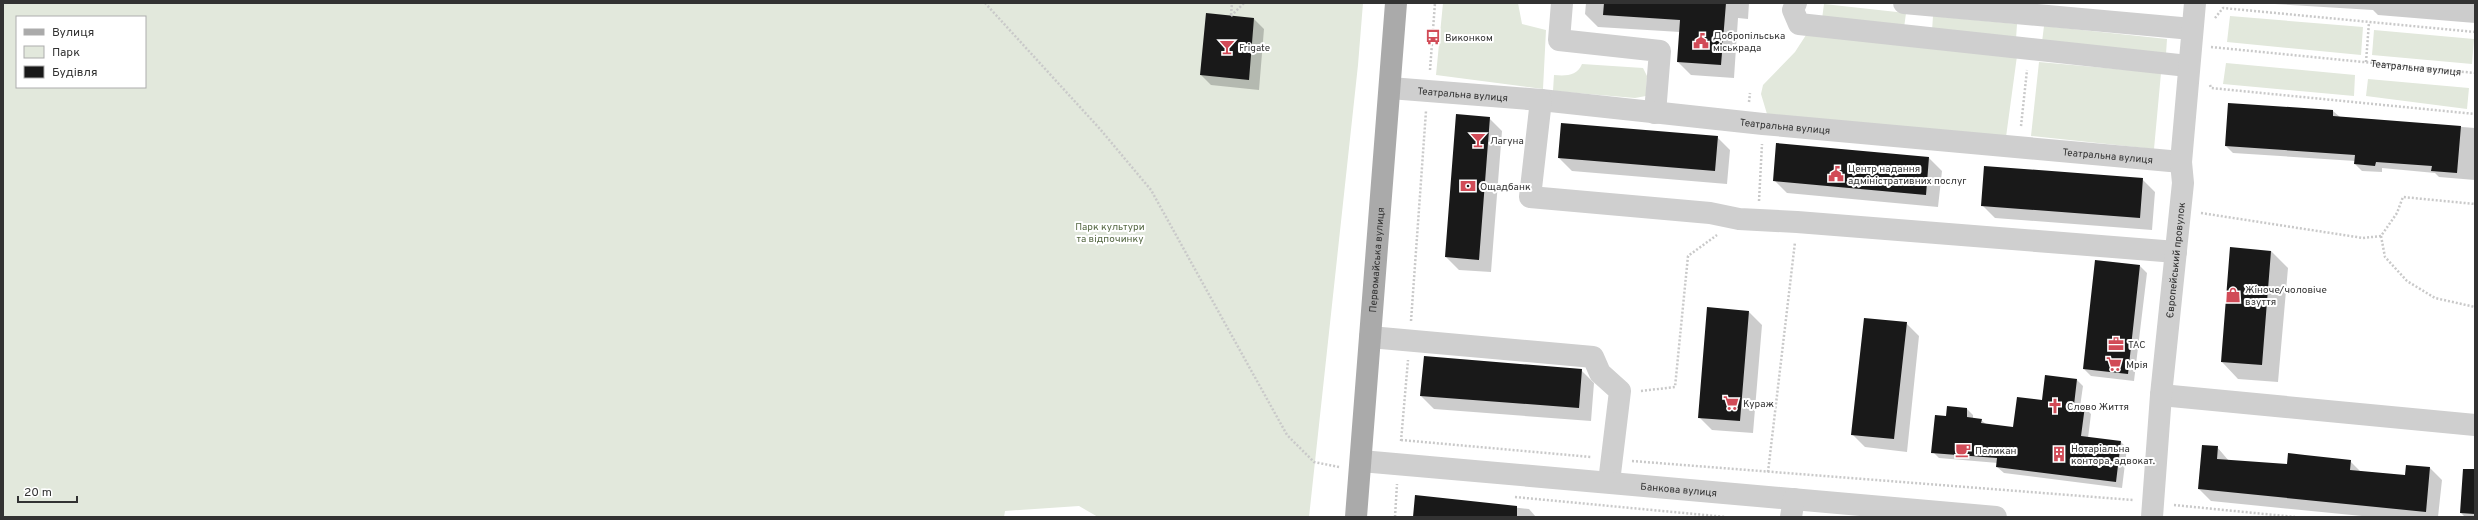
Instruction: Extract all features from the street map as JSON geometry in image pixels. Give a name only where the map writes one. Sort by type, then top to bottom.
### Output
[{"type":"main road","name":"Первомайська вулиця","points":[[1356,517],[1396,3]]},
{"type":"street","points":[[1562,3],[1559,40],[1660,51],[1655,113]]},
{"type":"street","points":[[1796,3],[1793,10],[1799,24],[2029,49],[2190,47]]},
{"type":"street","points":[[1904,3],[2190,47]]},
{"type":"street","name":"Європейський провулок","points":[[2153,510],[2161,395],[2181,210],[2183,183],[2181,162],[2195,3]]},
{"type":"street","name":"Театральна вулиця","points":[[1390,88],[1540,100],[1763,124],[2181,162]]},
{"type":"street","points":[[1540,100],[1530,197],[1710,214],[1739,219],[1797,222],[2176,252]]},
{"type":"street","points":[[1370,337],[1594,357],[1600,374],[1620,391],[1609,482]]},
{"type":"street","points":[[2161,395],[2475,425]]},
{"type":"street","name":"Банкова вулиця","points":[[1361,466],[1398,474],[1609,482],[1765,496],[1793,508],[1996,517]]},
{"type":"path","points":[[985,3],[1100,129],[1151,190],[1287,435],[1314,462],[1361,466]]},
{"type":"path","points":[[1232,3],[1231,16],[1244,3]]},
{"type":"path","points":[[1394,517],[1410,341],[1435,3]]},
{"type":"path","points":[[2190,47],[2223,8],[2475,32]]},
{"type":"path","points":[[2366,62],[2369,22]]},
{"type":"path","name":"Театральна вулиця","points":[[2190,47],[2475,73]]},
{"type":"path","points":[[2019,147],[2029,49]]},
{"type":"path","points":[[2207,80],[2211,88],[2475,114]]},
{"type":"path","points":[[1620,391],[1675,387],[1688,256],[1739,219],[1758,208],[1763,124],[1748,106],[1750,93]]},
{"type":"path","points":[[2475,204],[2403,197],[2397,213],[2381,236],[2385,257],[2407,281],[2435,298],[2475,307]]},
{"type":"path","points":[[2181,210],[2362,238],[2381,236]]},
{"type":"path","points":[[1765,496],[1797,222]]},
{"type":"path","points":[[1401,440],[1768,472],[2153,510],[2295,517]]},
{"type":"path","points":[[1398,474],[1405,485]]},
{"type":"path","points":[[1508,497],[1726,517]]},
{"type":"green space","name":"Парк культури та відпочинку","points":[[3,3],[1363,3],[1358,65],[1309,517],[1098,517],[1079,506],[1005,511],[1004,517],[3,517]]},
{"type":"green space","points":[[1443,3],[1518,3],[1522,24],[1546,30],[1543,89],[1436,75]]},
{"type":"green space","points":[[1824,4],[1906,13],[1904,28],[1822,19]]},
{"type":"green space","points":[[1933,16],[2017,24],[2016,39],[1932,31]]},
{"type":"green space","points":[[2230,16],[2363,27],[2361,55],[2227,42]]},
{"type":"green space","points":[[2044,26],[2167,39],[2166,54],[2042,42]]},
{"type":"green space","points":[[2374,30],[2474,39],[2472,64],[2372,55]]},
{"type":"green space","points":[[1806,35],[2017,56],[2006,137],[1767,114],[1761,94],[1763,85],[1795,52]]},
{"type":"green space","points":[[2039,62],[2161,73],[2154,149],[2031,136]]},
{"type":"green space","points":[[2226,63],[2355,75],[2354,96],[2223,84]]},
{"type":"green space","points":[[1582,64],[1643,68],[1647,76],[1646,96],[1635,98],[1553,91],[1554,75],[1567,75],[1574,73]]},
{"type":"green space","points":[[2368,79],[2469,88],[2467,109],[2366,96]]},
{"type":"building","name":"Добропільська міськрада","points":[[1604,3],[1726,3],[1721,65],[1677,62],[1680,20],[1603,15]]},
{"type":"building","name":"Frigate","points":[[1206,13],[1254,18],[1249,80],[1200,75]]},
{"type":"building","points":[[2228,103],[2333,110],[2333,116],[2461,126],[2457,173],[2431,171],[2432,166],[2376,162],[2375,166],[2354,164],[2355,155],[2225,146]]},
{"type":"building","points":[[1456,114],[1490,117],[1479,260],[1445,257]]},
{"type":"building","points":[[1561,123],[1718,136],[1715,171],[1558,158]]},
{"type":"building","points":[[1776,143],[1929,157],[1926,195],[1773,181]]},
{"type":"building","points":[[1984,166],[2143,178],[2140,218],[1981,206]]},
{"type":"building","points":[[2230,247],[2271,251],[2262,365],[2221,362]]},
{"type":"building","points":[[2095,260],[2140,265],[2128,374],[2083,369]]},
{"type":"building","points":[[1707,307],[1749,311],[1740,421],[1698,418]]},
{"type":"building","points":[[1864,318],[1907,322],[1894,439],[1851,435]]},
{"type":"building","points":[[1424,356],[1582,369],[1579,408],[1420,396]]},
{"type":"building","points":[[2045,375],[2077,379],[2074,405],[2085,406],[2081,436],[2121,441],[2116,482],[1996,467],[1997,458],[1931,453],[1935,415],[1946,416],[1947,406],[1967,408],[1967,417],[1982,419],[1981,423],[2013,427],[2017,397],[2042,400]]},
{"type":"building","points":[[2202,445],[2218,446],[2217,459],[2287,464],[2288,453],[2351,460],[2350,470],[2405,475],[2406,465],[2430,467],[2426,512],[2198,489]]},
{"type":"building","points":[[2463,469],[2475,469],[2475,514],[2460,513]]},
{"type":"building","points":[[1415,495],[1517,506],[1517,517],[1413,517]]},
{"type":"place","name":"Виконком","points":[[1433,37]]},
{"type":"place","name":"Добропільська міськрада","points":[[1701,41]]},
{"type":"place","name":"Frigate","points":[[1227,47]]},
{"type":"place","name":"Лагуна","points":[[1478,140]]},
{"type":"place","name":"Центр надання адміністративних послуг","points":[[1836,174]]},
{"type":"place","name":"Ощадбанк","points":[[1468,186]]},
{"type":"place","name":"Жіноче/чоловіче взуття","points":[[2233,295]]},
{"type":"place","name":"ТАС","points":[[2116,344]]},
{"type":"place","name":"Мрія","points":[[2114,364]]},
{"type":"place","name":"Кураж","points":[[1731,403]]},
{"type":"place","name":"Слово Життя","points":[[2055,406]]},
{"type":"place","name":"Пеликан","points":[[1963,450]]},
{"type":"place","name":"Нотаріальна контора, адвокат.","points":[[2059,454]]}]
